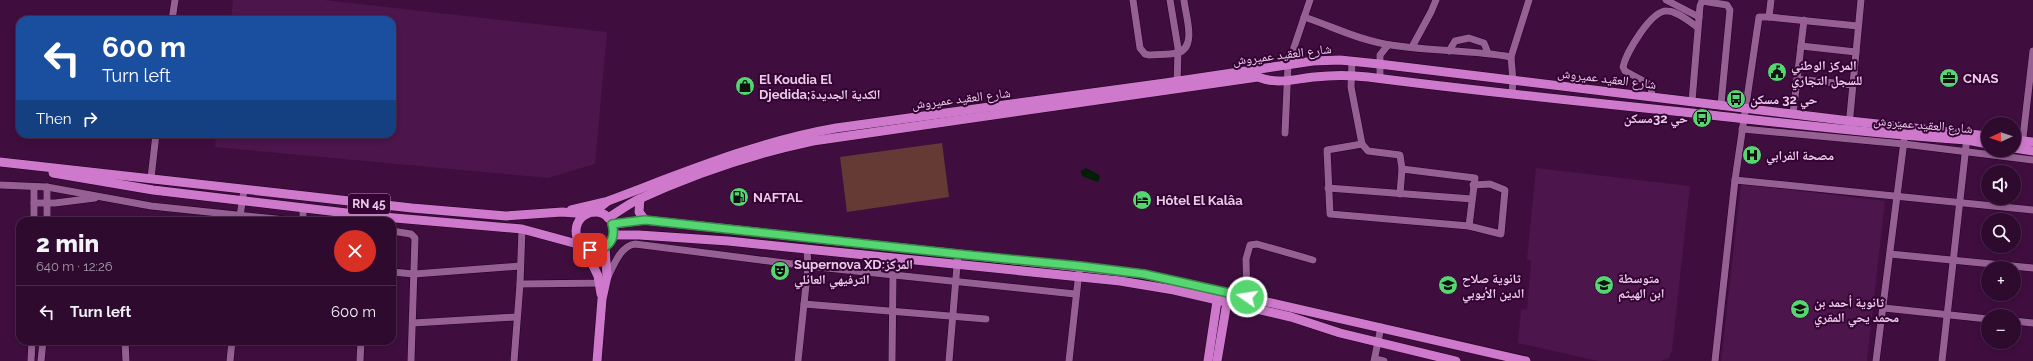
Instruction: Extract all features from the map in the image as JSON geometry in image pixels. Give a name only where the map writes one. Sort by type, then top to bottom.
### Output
[{"type":"main road","name":"شارع العقيد عميروش","points":[[1177,86],[1288,65],[1328,60],[1380,60],[1513,81],[1721,104],[1793,114],[1905,136],[1981,136]]},
{"type":"main road","name":"شارع العقيد عميروش","points":[[591,213],[608,201],[740,151],[794,135],[842,127],[1037,105],[1177,86],[1258,77],[1271,82],[1316,76],[1351,76],[1512,93],[1548,99],[1743,119],[1849,126]]},
{"type":"main road","points":[[1548,99],[1549,85]]},
{"type":"main road","name":"شارع العقيد عميروش","points":[[610,221],[640,199],[746,157],[787,146],[1037,105]]},
{"type":"main road","name":"شارع العقيد عميروش","points":[[1967,136],[1981,141]]},
{"type":"main road","points":[[2021,144],[2033,142]]},
{"type":"main road","points":[[2021,146],[2033,151]]},
{"type":"main road","name":"RN 45","points":[[0,162],[214,185],[244,190],[506,216],[562,212],[591,213]]},
{"type":"main road","name":"RN 45","points":[[0,166],[143,189],[303,207],[366,217]]},
{"type":"main road","points":[[213,197],[214,185]]},
{"type":"main road","points":[[640,199],[639,212],[645,220]]},
{"type":"main road","points":[[562,212],[608,201]]},
{"type":"main road","points":[[602,283],[576,234],[576,228],[582,217],[591,213],[610,221],[645,220],[1144,274],[1526,361]]},
{"type":"main road","name":"RN 45","points":[[396,220],[522,229],[582,246]]},
{"type":"main road","points":[[610,221],[614,235]]},
{"type":"main road","points":[[582,246],[596,251],[605,247],[614,235]]},
{"type":"main road","points":[[614,235],[653,235],[808,249],[1078,276],[1174,290],[1291,317],[1340,333],[1456,361]]},
{"type":"main road","points":[[597,361],[602,283],[608,266],[605,247]]},
{"type":"main road","points":[[1208,361],[1217,301]]},
{"type":"main road","points":[[1217,361],[1227,302]]},
{"type":"main road","points":[[1421,353],[1424,339]]},
{"type":"street","points":[[173,16],[175,0]]},
{"type":"street","points":[[1133,0],[1140,48],[1142,52],[1149,55],[1178,53],[1182,51],[1189,40],[1184,0]]},
{"type":"street","points":[[1170,0],[1178,53],[1177,86]]},
{"type":"street","points":[[1285,133],[1288,65],[1310,0]]},
{"type":"street","points":[[1412,47],[1436,0]]},
{"type":"street","points":[[1512,93],[1513,81],[1511,57],[1529,0]]},
{"type":"street","points":[[1666,0],[1699,17]]},
{"type":"street","points":[[1769,17],[1771,0]]},
{"type":"street","points":[[1849,126],[1861,0]]},
{"type":"street","points":[[1692,101],[1697,27],[1700,6],[1703,1],[1727,5],[1730,10],[1721,104]]},
{"type":"street","points":[[1652,97],[1651,85],[1625,71],[1623,68],[1644,28],[1655,14],[1667,11],[1673,12],[1697,27]]},
{"type":"street","points":[[1715,361],[1744,107],[1758,20],[1761,16],[1858,26]]},
{"type":"street","points":[[1304,17],[1371,41],[1388,45],[1488,53],[1511,57]]},
{"type":"street","points":[[1793,114],[1804,20]]},
{"type":"street","points":[[1449,50],[1455,41],[1469,38],[1484,43],[1488,53]]},
{"type":"street","points":[[1371,41],[1380,60],[1380,79]]},
{"type":"street","points":[[1380,60],[1388,45]]},
{"type":"street","points":[[1801,46],[1856,52]]},
{"type":"street","points":[[2021,126],[2033,51]]},
{"type":"street","points":[[1352,61],[1351,87],[1362,144],[1368,151],[1400,155],[1402,169],[1400,194]]},
{"type":"street","points":[[1797,79],[1853,86]]},
{"type":"street","points":[[1742,130],[1905,136],[1966,152],[2033,160]]},
{"type":"street","points":[[1880,361],[1876,361],[1905,136]]},
{"type":"street","points":[[1942,361],[1967,136]]},
{"type":"street","points":[[151,178],[156,138]]},
{"type":"street","points":[[1362,144],[1326,150],[1330,214],[1469,226],[1501,234],[1505,190],[1490,184],[1473,185]]},
{"type":"street","points":[[1402,169],[1475,178],[1469,226]]},
{"type":"street","points":[[1735,180],[1959,204],[2033,210]]},
{"type":"street","points":[[0,185],[47,187],[151,206],[251,217]]},
{"type":"street","points":[[34,186],[34,217]]},
{"type":"street","points":[[47,187],[47,217]]},
{"type":"street","points":[[1328,188],[1472,199]]},
{"type":"street","points":[[240,216],[244,190]]},
{"type":"street","points":[[34,203],[101,197]]},
{"type":"street","points":[[303,207],[303,217]]},
{"type":"street","points":[[514,361],[516,316],[520,284],[522,229]]},
{"type":"street","points":[[396,232],[414,235],[411,361]]},
{"type":"street","points":[[520,284],[602,283],[622,251],[635,244],[808,266],[1075,294]]},
{"type":"street","points":[[1246,307],[1246,259],[1250,245],[1257,244],[1313,260]]},
{"type":"street","points":[[798,361],[808,266],[808,249]]},
{"type":"street","points":[[949,361],[954,317],[958,254]]},
{"type":"street","points":[[1890,254],[1954,259],[2033,268]]},
{"type":"street","points":[[396,272],[414,274],[520,266]]},
{"type":"street","points":[[1069,361],[1075,294],[1080,266]]},
{"type":"street","points":[[892,361],[893,275]]},
{"type":"street","points":[[804,304],[892,310],[986,319]]},
{"type":"street","points":[[1884,308],[1981,318]]},
{"type":"street","points":[[413,323],[516,316]]},
{"type":"street","points":[[2021,321],[2033,322]]},
{"type":"street","points":[[1381,328],[1376,342],[1374,360],[1384,361]]},
{"type":"street","points":[[31,361],[32,345]]},
{"type":"street","points":[[41,361],[43,345]]},
{"type":"street","points":[[126,345],[126,361]]},
{"type":"street","points":[[230,361],[232,345]]},
{"type":"street","points":[[360,361],[361,345]]},
{"type":"shaded area","points":[[233,0],[324,0],[607,32],[595,164],[548,178],[215,147],[216,138],[396,138],[396,16],[231,16]]},
{"type":"shaded area","points":[[942,143],[949,197],[847,212],[840,157]]},
{"type":"shaded area","points":[[1086,168],[1099,175],[1100,178],[1098,182],[1082,176],[1081,171]]},
{"type":"shaded area","name":"متوسطة ابن الهيثم","points":[[1536,168],[1690,186],[1672,350],[1669,358],[1661,361],[1598,361],[1518,343],[1521,309],[1527,310],[1531,261],[1527,259]]},
{"type":"shaded area","name":"ثانوية أحمد بن محمد يحي المقري","points":[[1741,184],[1885,201],[1867,361],[1721,361]]},
{"type":"place","name":"المركز الوطني للسجل التجاري","points":[[1777,72]]},
{"type":"place","name":"CNAS","points":[[1949,78]]},
{"type":"place","name":"El Koudia El Djedida;الكدية الجديدة","points":[[745,86]]},
{"type":"place","name":"حي 32 مسكن","points":[[1736,99]]},
{"type":"place","name":"حي 32مسكن","points":[[1702,118]]},
{"type":"place","name":"مصحة الفرابي","points":[[1752,155]]},
{"type":"place","name":"NAFTAL","points":[[739,197]]},
{"type":"place","name":"Hôtel El Kalâa","points":[[1142,200]]},
{"type":"place","name":"Supernova XD;المركز الترفيهي العائلي","points":[[780,271]]},
{"type":"place","name":"ثانوية صلاح الدين الأيوبي","points":[[1448,285]]},
{"type":"place","name":"متوسطة ابن الهيثم","points":[[1604,285]]},
{"type":"place","name":"ثانوية أحمد بن محمد يحي المقري","points":[[1800,309]]},
{"type":"route","points":[[590,250],[596,251],[608,245],[614,235],[612,224],[645,220],[1144,274],[1247,297]]}]
